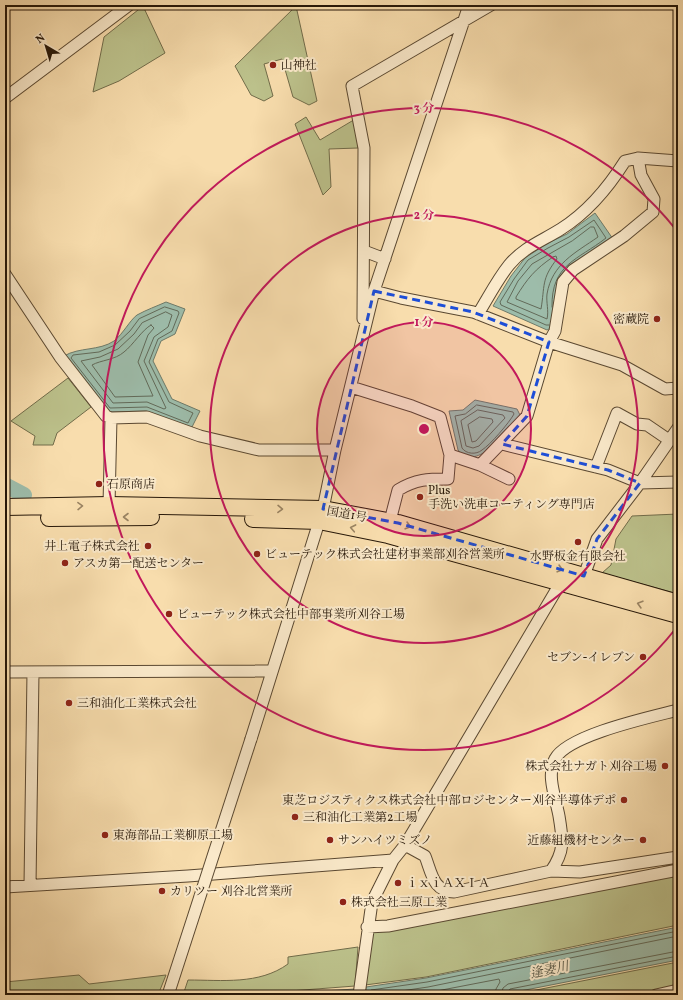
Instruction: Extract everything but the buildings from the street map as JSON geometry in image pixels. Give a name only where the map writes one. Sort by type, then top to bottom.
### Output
[{"type":"highway","name":"国道1号","points":[[5,507],[109,505],[321,515],[390,521],[678,603]]},
{"type":"highway","name":"国道1号","points":[[5,518],[321,515],[678,615]]},
{"type":"street","points":[[5,98],[129,5]]},
{"type":"street","points":[[168,995],[251,739],[321,515],[335,450],[374,291],[469,5]]},
{"type":"street","points":[[364,329],[364,148],[352,86],[492,5]]},
{"type":"street","points":[[480,465],[502,444],[527,416],[549,342],[555,331],[563,282],[573,270],[624,236],[653,212],[654,199],[641,175],[638,158]]},
{"type":"street","points":[[478,314],[509,265],[534,243],[561,229],[592,205],[612,182],[625,161],[638,158],[678,161]]},
{"type":"street","points":[[364,251],[384,259]]},
{"type":"street","points":[[6,276],[60,356],[106,416],[111,418],[147,417],[200,436],[259,450],[335,450]]},
{"type":"street","points":[[374,291],[478,314],[549,342],[622,365],[665,389],[678,388]]},
{"type":"street","points":[[350,387],[412,406],[440,417],[450,455],[448,479],[417,481],[398,490],[390,521]]},
{"type":"street","points":[[596,467],[616,412],[637,424],[647,424],[669,440]]},
{"type":"street","points":[[109,505],[111,418]]},
{"type":"street","points":[[584,576],[597,539],[640,483],[678,428]]},
{"type":"street","points":[[502,444],[596,467],[640,483],[678,482]]},
{"type":"street","points":[[450,455],[480,465],[509,479]]},
{"type":"street","points":[[359,995],[367,927],[372,902],[393,860],[405,845],[561,582]]},
{"type":"street","points":[[5,672],[271,671]]},
{"type":"street","points":[[30,885],[33,672]]},
{"type":"street","points":[[551,871],[560,858],[563,839],[551,773],[555,758],[572,743],[595,734],[678,710]]},
{"type":"street","points":[[405,845],[425,856],[436,885],[445,892],[454,892],[551,871],[580,872],[678,857]]},
{"type":"street","points":[[5,887],[188,876],[393,860]]},
{"type":"street","points":[[367,927],[388,926],[678,870]]},
{"type":"street","points":[[656,995],[678,990]]},
{"type":"highlighted area","points":[[374,291],[473,312],[549,342],[527,416],[502,444],[608,470],[640,483],[597,539],[584,576],[398,523],[323,509]]},
{"type":"green space","points":[[143,6],[165,53],[119,81],[93,92],[104,37]]},
{"type":"green space","points":[[296,6],[317,101],[309,105],[293,97],[282,59],[264,64],[273,96],[264,101],[251,95],[235,66]]},
{"type":"green space","points":[[306,117],[320,140],[357,118],[358,148],[329,149],[331,187],[323,195],[295,124]]},
{"type":"green space","points":[[68,378],[91,407],[57,433],[53,445],[33,445],[35,436],[11,421]]},
{"type":"green space","points":[[678,514],[678,594],[602,573],[611,565],[616,539],[632,516]]},
{"type":"green space","points":[[678,873],[678,925],[426,977],[365,985],[370,933]]},
{"type":"green space","points":[[358,947],[355,986],[251,994],[183,995],[188,980],[240,980],[253,978],[277,971],[288,964],[288,957]]},
{"type":"green space","points":[[678,962],[678,988],[643,995],[511,995]]},
{"type":"green space","points":[[79,975],[89,984],[166,975],[158,995],[5,995],[5,982]]},
{"type":"water","points":[[595,213],[613,239],[572,266],[557,325],[547,330],[493,306],[511,276],[525,258],[546,244],[567,234]]},
{"type":"water","points":[[166,302],[185,309],[175,334],[161,341],[153,361],[172,399],[200,411],[191,429],[146,411],[108,412],[64,356],[76,351],[96,348],[114,341],[137,315]]},
{"type":"water","points":[[475,400],[517,409],[520,415],[492,447],[474,457],[466,456],[458,450],[449,411],[463,410]]},
{"type":"water","name":"逢妻川","points":[[678,927],[678,960],[500,995],[365,995],[366,987],[426,978]]},
{"type":"water","points":[[355,989],[354,995],[261,995]]},
{"type":"waterway","points":[[5,485],[24,495]]},
{"type":"place","name":"山神社","points":[[273,65]]},
{"type":"place","name":"密蔵院","points":[[657,319]]},
{"type":"place","name":"石原商店","points":[[99,484]]},
{"type":"place","name":"Plus 手洗い洗車コーティング専門店","points":[[420,497]]},
{"type":"place","name":"水野板金有限会社","points":[[578,542]]},
{"type":"place","name":"井上電子株式会社","points":[[148,546]]},
{"type":"place","name":"ビューテック株式会社建材事業部刈谷営業所","points":[[257,554]]},
{"type":"place","name":"アスカ第一配送センター","points":[[65,563]]},
{"type":"place","name":"ビューテック株式会社中部事業所刈谷工場","points":[[169,614]]},
{"type":"place","name":"セブン-イレブン","points":[[643,657]]},
{"type":"place","name":"三和油化工業株式会社","points":[[69,703]]},
{"type":"place","name":"株式会社ナガト刈谷工場","points":[[665,766]]},
{"type":"place","name":"東芝ロジスティクス株式会社中部ロジセンター刈谷半導体デポ","points":[[624,800]]},
{"type":"place","name":"三和油化工業第2工場","points":[[295,817]]},
{"type":"place","name":"東海部品工業柳原工場","points":[[105,835]]},
{"type":"place","name":"サンハイツミズノ","points":[[330,840]]},
{"type":"place","name":"近藤組機材センター","points":[[643,840]]},
{"type":"place","name":"ｉｘｉＡＸＩＡ","points":[[398,883]]},
{"type":"place","name":"カリツー 刈谷北営業所","points":[[162,891]]},
{"type":"place","name":"株式会社三原工業","points":[[343,902]]}]
